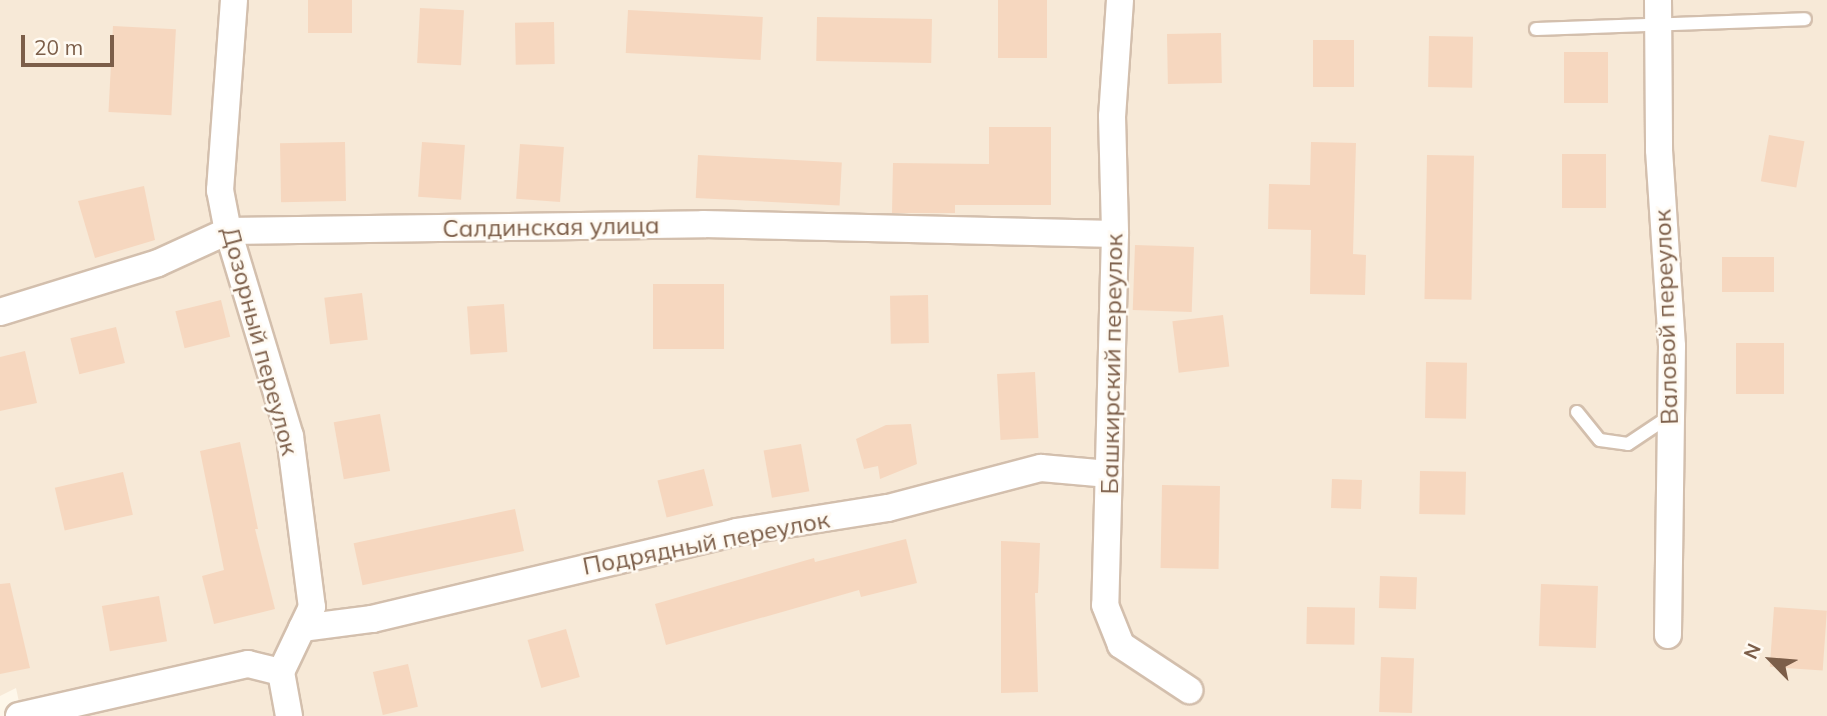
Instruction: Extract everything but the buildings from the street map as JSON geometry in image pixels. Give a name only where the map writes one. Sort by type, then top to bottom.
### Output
[{"type":"street","name":"Дозорный переулок","points":[[234,0],[220,190],[228,231],[290,436],[312,607],[282,672]]},
{"type":"street","name":"Башкирский переулок","points":[[1120,0],[1112,116],[1115,234],[1105,604],[1121,645],[1189,690]]},
{"type":"street","name":"Валовой переулок","points":[[1658,12],[1659,150],[1672,346],[1668,635]]},
{"type":"street","name":"Салдинская улица","points":[[0,312],[158,263],[228,231],[703,224],[1115,234]]},
{"type":"street","name":"Подрядный переулок","points":[[302,628],[372,619],[736,532],[888,508],[1041,468],[1109,474]]},
{"type":"street","points":[[19,716],[248,664],[282,672],[289,716]]},
{"type":"lane","points":[[1536,29],[1658,12],[1805,19]]},
{"type":"lane","points":[[1577,412],[1600,440],[1628,443],[1671,415]]},
{"type":"shaded area","points":[[0,0],[1827,0],[1827,716],[22,716],[16,688],[0,696]]}]
